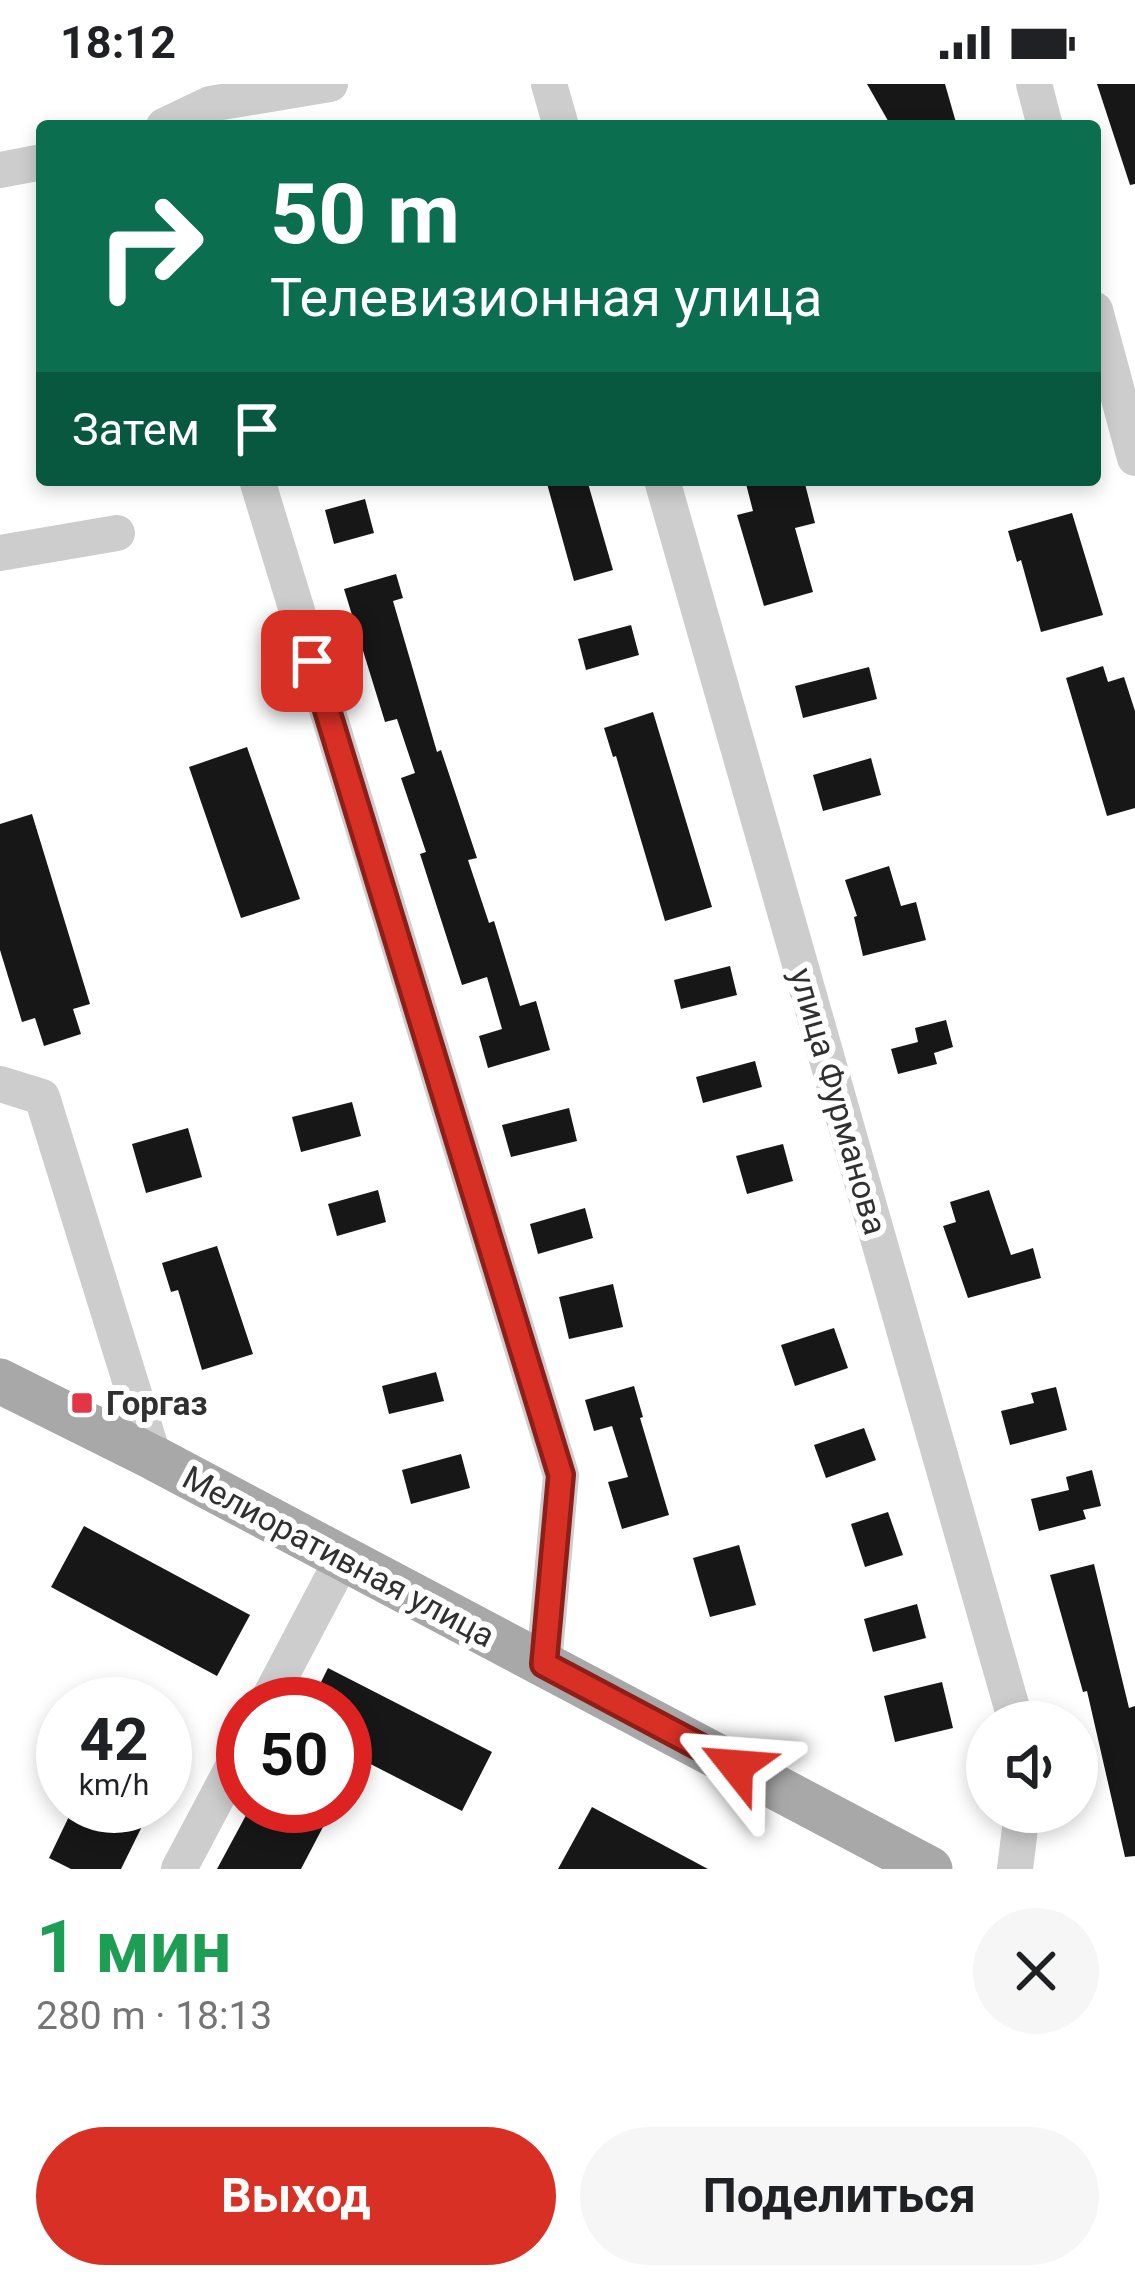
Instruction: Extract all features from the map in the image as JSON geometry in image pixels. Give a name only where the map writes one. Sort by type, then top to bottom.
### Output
[{"type":"main road","name":"Мелиоративная улица","points":[[0,1381],[544,1664],[884,1858],[931,1869]]},
{"type":"street","points":[[177,120],[210,104],[330,84]]},
{"type":"street","points":[[549,84],[559,120]]},
{"type":"street","points":[[1034,84],[1044,120]]},
{"type":"street","points":[[0,170],[36,163]]},
{"type":"street","points":[[1101,332],[1135,458]]},
{"type":"street","points":[[259,486],[561,1475],[544,1664]]},
{"type":"street","name":"улица Фурманова","points":[[664,486],[1010,1701]]},
{"type":"street","points":[[0,553],[118,532]]},
{"type":"street","points":[[0,1084],[42,1097],[154,1458]]},
{"type":"street","points":[[280,1677],[343,1558]]},
{"type":"street","points":[[179,1869],[216,1799]]},
{"type":"street","points":[[1015,1869],[1019,1833]]},
{"type":"building","points":[[867,84],[945,84],[955,120],[888,120]]},
{"type":"building","points":[[1097,84],[1135,84],[1135,184],[1130,185]]},
{"type":"building","points":[[548,486],[589,486],[613,570],[574,581]]},
{"type":"building","points":[[747,486],[806,486],[815,523],[795,528],[813,592],[764,606],[737,515],[753,511]]},
{"type":"building","points":[[365,499],[374,533],[334,544],[325,510]]},
{"type":"building","points":[[1072,513],[1103,615],[1041,632],[1008,531]]},
{"type":"building","points":[[396,574],[403,598],[393,601],[437,752],[441,750],[477,858],[468,860],[489,923],[494,921],[520,1006],[536,1001],[550,1050],[488,1068],[479,1036],[502,1029],[487,977],[462,985],[401,778],[415,773],[397,719],[385,722],[344,589]]},
{"type":"building","points":[[631,625],[639,655],[586,670],[578,639]]},
{"type":"building","points":[[1103,666],[1108,682],[1124,677],[1135,711],[1135,808],[1107,816],[1066,678]]},
{"type":"building","points":[[869,667],[877,699],[803,718],[795,686]]},
{"type":"building","points":[[653,712],[712,907],[665,921],[604,728]]},
{"type":"building","points":[[247,747],[300,899],[241,918],[189,767]]},
{"type":"building","points":[[871,758],[881,795],[823,811],[813,775]]},
{"type":"building","points":[[32,814],[90,1004],[73,1009],[81,1034],[44,1046],[35,1018],[22,1022],[0,950],[0,824]]},
{"type":"building","points":[[889,866],[901,906],[916,902],[926,940],[863,956],[845,880]]},
{"type":"building","points":[[730,966],[737,995],[681,1009],[674,980]]},
{"type":"building","points":[[946,1020],[953,1047],[934,1053],[937,1064],[898,1074],[891,1049],[918,1042],[915,1028]]},
{"type":"building","points":[[755,1061],[762,1087],[703,1103],[696,1077]]},
{"type":"building","points":[[352,1102],[361,1136],[301,1152],[292,1117]]},
{"type":"building","points":[[569,1108],[577,1141],[511,1157],[502,1125]]},
{"type":"building","points":[[188,1128],[202,1177],[146,1193],[132,1144]]},
{"type":"building","points":[[783,1144],[793,1181],[747,1194],[736,1156]]},
{"type":"building","points":[[378,1190],[386,1222],[337,1236],[328,1204]]},
{"type":"building","points":[[989,1190],[1011,1255],[1033,1248],[1041,1278],[968,1298],[943,1226],[956,1222],[950,1202]]},
{"type":"building","points":[[585,1208],[593,1238],[538,1254],[530,1224]]},
{"type":"building","points":[[217,1246],[253,1354],[202,1370],[178,1290],[171,1292],[162,1263]]},
{"type":"building","points":[[613,1284],[623,1327],[569,1339],[559,1297]]},
{"type":"building","points":[[834,1328],[848,1368],[795,1386],[781,1345]]},
{"type":"building","points":[[436,1372],[444,1401],[389,1414],[382,1386]]},
{"type":"building","points":[[634,1386],[669,1515],[622,1529],[608,1482],[628,1477],[612,1426],[594,1431],[585,1400]]},
{"type":"building","points":[[1056,1387],[1067,1430],[1010,1445],[1001,1411],[1034,1403],[1031,1393]]},
{"type":"building","points":[[864,1428],[876,1460],[826,1478],[814,1445]]},
{"type":"building","points":[[461,1454],[470,1488],[411,1504],[402,1470]]},
{"type":"building","points":[[1092,1470],[1101,1506],[1083,1510],[1086,1519],[1039,1531],[1031,1499],[1069,1490],[1066,1477]]},
{"type":"building","points":[[888,1512],[903,1555],[865,1567],[851,1524]]},
{"type":"building","points":[[84,1526],[250,1615],[217,1676],[51,1587]]},
{"type":"building","points":[[739,1545],[756,1605],[710,1617],[693,1558]]},
{"type":"building","points":[[1094,1564],[1129,1708],[1135,1706],[1135,1856],[1125,1857],[1098,1739],[1098,1701],[1089,1701],[1087,1691],[1083,1692],[1050,1575]]},
{"type":"building","points":[[917,1604],[926,1638],[873,1652],[864,1619]]},
{"type":"building","points":[[328,1668],[346,1677],[324,1677]]},
{"type":"building","points":[[942,1682],[953,1728],[895,1742],[884,1696]]},
{"type":"building","points":[[372,1691],[492,1752],[462,1811],[372,1765]]},
{"type":"building","points":[[592,1807],[708,1869],[558,1869]]},
{"type":"building","points":[[61,1833],[139,1833],[121,1869],[71,1869],[49,1858]]},
{"type":"building","points":[[236,1833],[320,1833],[301,1869],[217,1869]]},
{"type":"place","name":"Горгаз","points":[[82,1403]]},
{"type":"route","points":[[312,661],[561,1475],[544,1664],[736,1766]]}]
